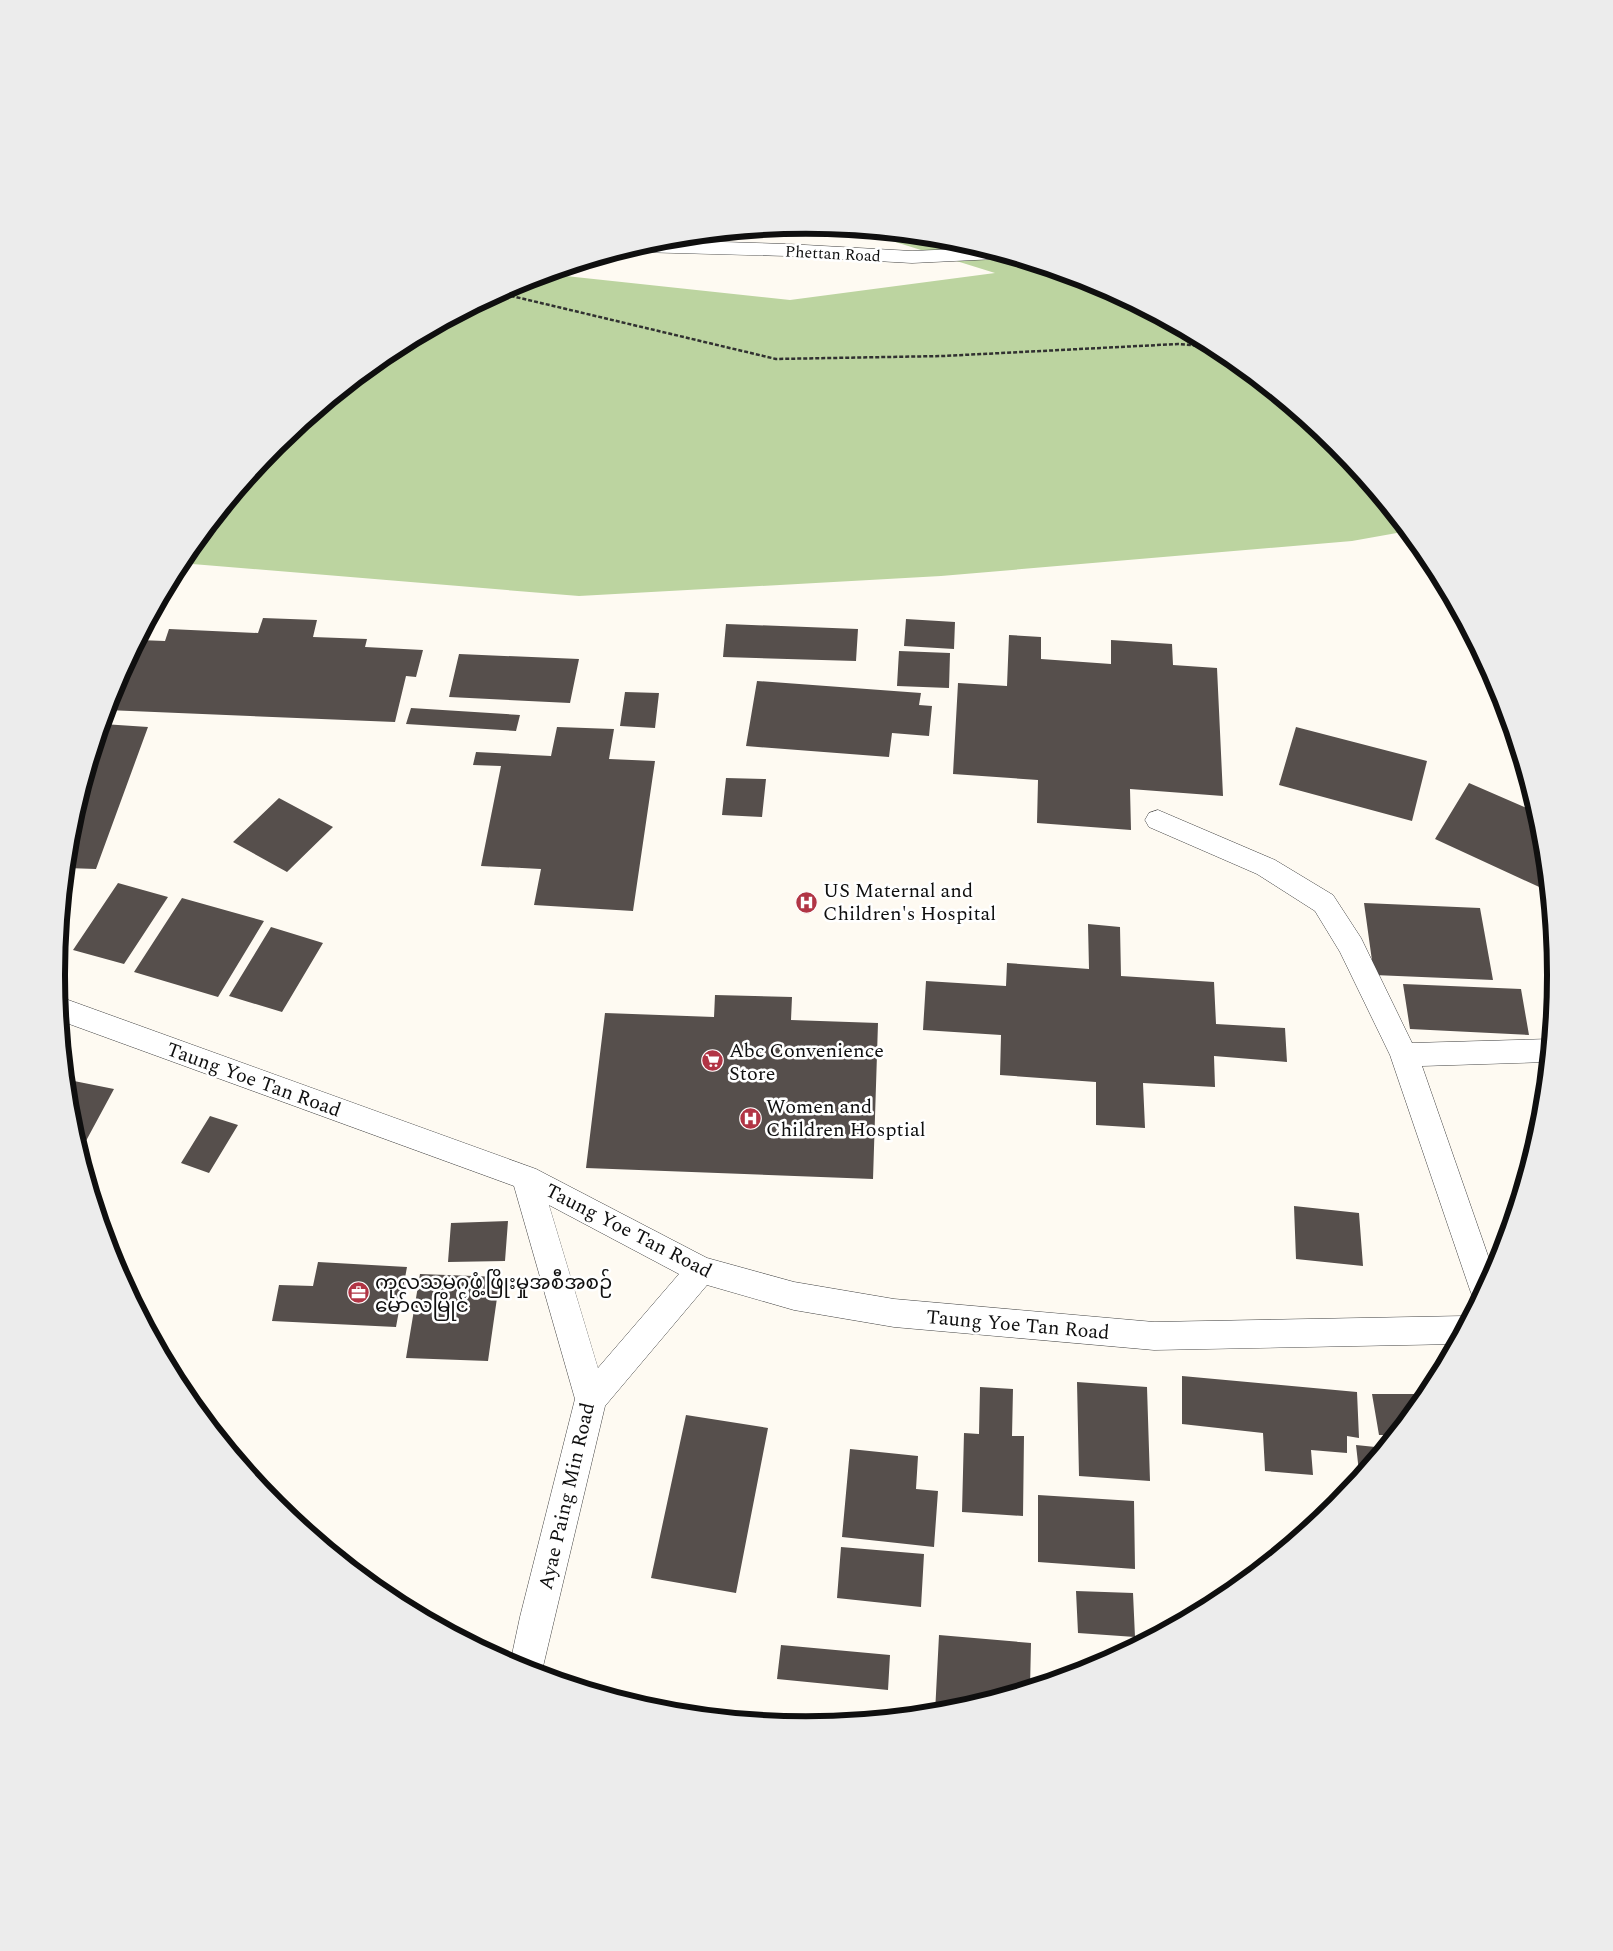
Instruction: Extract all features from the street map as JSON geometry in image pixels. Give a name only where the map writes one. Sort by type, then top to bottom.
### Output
[{"type":"street","name":"Phettan Road","points":[[669,247],[787,250],[912,257],[976,254]]},
{"type":"street","points":[[1158,820],[1266,867],[1324,903],[1351,946],[1404,1055],[1482,1281]]},
{"type":"street","name":"Taung Yoe Tan Road","points":[[66,1011],[526,1178],[701,1270],[794,1296],[894,1313],[1154,1336],[1457,1330]]},
{"type":"street","points":[[1404,1055],[1544,1050]]},
{"type":"street","name":"Ayae Paing Min Road","points":[[526,1178],[591,1398],[539,1607],[528,1663]]},
{"type":"street","points":[[591,1398],[701,1270]]},
{"type":"path","points":[[510,296],[776,359],[943,356],[1178,344],[1197,346]]},
{"type":"green space","points":[[884,238],[951,248],[1045,273],[1090,290],[1134,310],[1177,333],[1258,387],[1295,418],[1331,451],[1364,487],[1401,532],[1352,541],[941,576],[579,596],[190,564],[218,524],[282,451],[355,387],[436,333],[479,310],[561,276],[790,300],[995,273]]},
{"type":"building","points":[[263,618],[317,620],[313,637],[367,639],[365,647],[423,650],[416,677],[406,676],[395,722],[114,710],[145,640],[165,641],[169,629],[258,633]]},
{"type":"building","points":[[906,619],[955,622],[954,649],[904,646]]},
{"type":"building","points":[[726,624],[858,629],[856,661],[723,657]]},
{"type":"building","points":[[1009,635],[1041,637],[1041,659],[1111,664],[1111,640],[1172,644],[1173,665],[1217,668],[1223,796],[1130,789],[1131,830],[1037,823],[1038,780],[953,774],[958,683],[1007,686]]},
{"type":"building","points":[[899,651],[950,653],[949,688],[897,686]]},
{"type":"building","points":[[459,654],[579,659],[570,703],[449,697]]},
{"type":"building","points":[[757,681],[921,693],[919,705],[932,706],[929,736],[892,733],[889,757],[746,746]]},
{"type":"building","points":[[625,692],[659,693],[655,728],[620,726]]},
{"type":"building","points":[[411,708],[520,715],[516,731],[406,724]]},
{"type":"building","points":[[109,724],[148,727],[96,869],[73,868],[90,784],[104,737]]},
{"type":"building","points":[[557,727],[614,729],[609,759],[655,761],[633,911],[534,905],[541,869],[481,866],[501,766],[473,765],[476,752],[551,756]]},
{"type":"building","points":[[1296,727],[1427,761],[1412,821],[1279,785]]},
{"type":"building","points":[[726,778],[766,779],[762,817],[722,815]]},
{"type":"building","points":[[1469,783],[1529,809],[1543,889],[1435,839]]},
{"type":"building","points":[[279,798],[333,827],[287,872],[233,842]]},
{"type":"building","points":[[118,883],[168,897],[124,964],[73,950]]},
{"type":"building","points":[[182,898],[264,921],[218,997],[134,972]]},
{"type":"building","points":[[1364,903],[1480,908],[1493,980],[1374,975]]},
{"type":"building","points":[[1088,924],[1120,927],[1121,976],[1214,982],[1216,1024],[1285,1028],[1287,1062],[1214,1056],[1215,1087],[1143,1083],[1145,1128],[1096,1125],[1096,1082],[1000,1075],[1001,1035],[923,1030],[926,981],[1006,986],[1007,963],[1089,969]]},
{"type":"building","points":[[271,927],[323,943],[282,1012],[229,996]]},
{"type":"building","points":[[1403,984],[1521,989],[1529,1035],[1410,1029]]},
{"type":"building","points":[[715,995],[792,997],[791,1020],[878,1023],[873,1179],[586,1168],[605,1013],[714,1017]]},
{"type":"building","points":[[72,1081],[114,1089],[85,1144]]},
{"type":"building","points":[[210,1116],[238,1125],[209,1173],[181,1163]]},
{"type":"building","points":[[1294,1206],[1359,1213],[1363,1266],[1296,1259]]},
{"type":"building","points":[[508,1221],[505,1261],[448,1262],[451,1223]]},
{"type":"building","points":[[318,1262],[407,1267],[396,1327],[272,1321],[279,1285],[313,1286]]},
{"type":"building","points":[[420,1274],[500,1277],[488,1361],[406,1358]]},
{"type":"building","points":[[1182,1376],[1357,1392],[1359,1438],[1347,1436],[1347,1453],[1311,1450],[1313,1475],[1265,1471],[1263,1433],[1182,1424]]},
{"type":"building","points":[[1077,1382],[1147,1387],[1150,1481],[1079,1476]]},
{"type":"building","points":[[980,1387],[1013,1389],[1012,1436],[1024,1436],[1023,1516],[962,1512],[964,1433],[979,1434]]},
{"type":"building","points":[[1372,1394],[1418,1394],[1388,1435],[1379,1435]]},
{"type":"building","points":[[686,1415],[768,1428],[736,1593],[651,1578]]},
{"type":"building","points":[[1356,1445],[1378,1447],[1364,1464],[1359,1470]]},
{"type":"building","points":[[850,1449],[918,1456],[916,1489],[938,1491],[934,1547],[842,1537]]},
{"type":"building","points":[[1038,1495],[1134,1501],[1135,1569],[1038,1562]]},
{"type":"building","points":[[841,1547],[924,1554],[921,1607],[837,1598]]},
{"type":"building","points":[[1076,1591],[1133,1593],[1135,1637],[1078,1633]]},
{"type":"building","points":[[939,1635],[1031,1643],[1030,1682],[998,1692],[935,1706]]},
{"type":"building","points":[[781,1645],[890,1655],[888,1690],[777,1679]]},
{"type":"place","name":"US Maternal and Children's Hospital","points":[[807,902]]},
{"type":"place","name":"Abc Convenience Store","points":[[713,1061]]},
{"type":"place","name":"Women and Children Hosptial","points":[[750,1118]]},
{"type":"place","name":"ကုလသမဂ္ဂဖွံ့ဖြိုးမှုအစီအစဉ် မော်လမြိုင်","points":[[359,1293]]}]
